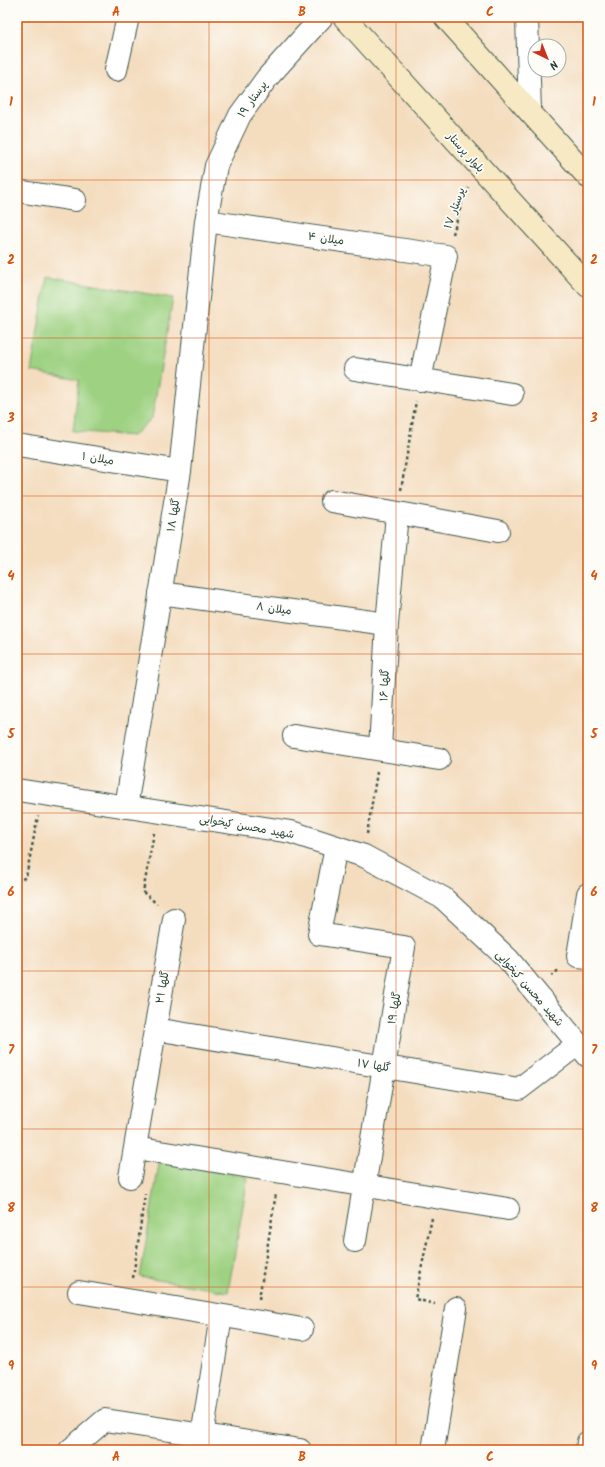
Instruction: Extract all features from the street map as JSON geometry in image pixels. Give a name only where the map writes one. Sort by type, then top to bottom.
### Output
[{"type":"main road","name":"بلوار پرستار","points":[[344,17],[588,286]]},
{"type":"main road","points":[[445,17],[588,177]]},
{"type":"street","points":[[116,70],[128,17]]},
{"type":"street","name":"پرستار ۱۹","points":[[206,220],[216,166],[240,115],[267,78],[322,17]]},
{"type":"street","points":[[527,17],[530,112]]},
{"type":"street","points":[[17,191],[76,200]]},
{"type":"street","name":"میلان ۴","points":[[206,220],[446,256]]},
{"type":"street","name":"گلها ۱۸","points":[[126,807],[180,471],[206,220]]},
{"type":"street","points":[[420,380],[446,256]]},
{"type":"street","points":[[355,369],[512,394]]},
{"type":"street","name":"میلان ۱","points":[[17,446],[180,471]]},
{"type":"street","points":[[332,501],[397,514],[498,531]]},
{"type":"street","name":"گلها ۱۶","points":[[380,749],[387,624],[397,514]]},
{"type":"street","name":"میلان ۸","points":[[160,593],[387,624]]},
{"type":"street","points":[[294,736],[439,759]]},
{"type":"street","name":"شهید محسن کیخوایی","points":[[17,790],[291,832],[364,856],[443,898],[508,959],[583,1050]]},
{"type":"street","name":"گلها ۱۹","points":[[336,847],[319,934],[404,947],[354,1241]]},
{"type":"street","points":[[583,956],[588,894]]},
{"type":"street","name":"گلها ۲۱","points":[[138,1184],[135,1148],[174,919]]},
{"type":"street","name":"گلها ۱۷","points":[[155,1029],[519,1089],[583,1050]]},
{"type":"street","points":[[135,1148],[508,1209]]},
{"type":"street","points":[[79,1292],[302,1329]]},
{"type":"street","points":[[433,1450],[456,1308]]},
{"type":"street","points":[[201,1443],[221,1316]]},
{"type":"street","points":[[70,1450],[105,1420],[201,1443],[300,1450]]},
{"type":"street","points":[[587,1450],[588,1442]]},
{"type":"path","name":"پرستار ۱۷","points":[[446,256],[462,202],[479,166]]},
{"type":"path","points":[[397,514],[420,380]]},
{"type":"path","points":[[588,681],[588,689]]},
{"type":"path","points":[[364,856],[380,749]]},
{"type":"path","points":[[17,882],[26,877],[42,794]]},
{"type":"path","points":[[157,812],[143,892],[174,919]]},
{"type":"path","points":[[533,990],[583,956]]},
{"type":"path","points":[[256,1321],[280,1172]]},
{"type":"path","points":[[130,1301],[138,1184]]},
{"type":"path","points":[[436,1198],[415,1299],[456,1308]]},
{"type":"shaded area","points":[[588,129],[588,153],[576,140]]},
{"type":"green space","points":[[47,277],[173,298],[152,418],[133,436],[73,431],[79,380],[31,371]]},
{"type":"green space","points":[[160,1158],[248,1177],[228,1292],[140,1277]]}]
